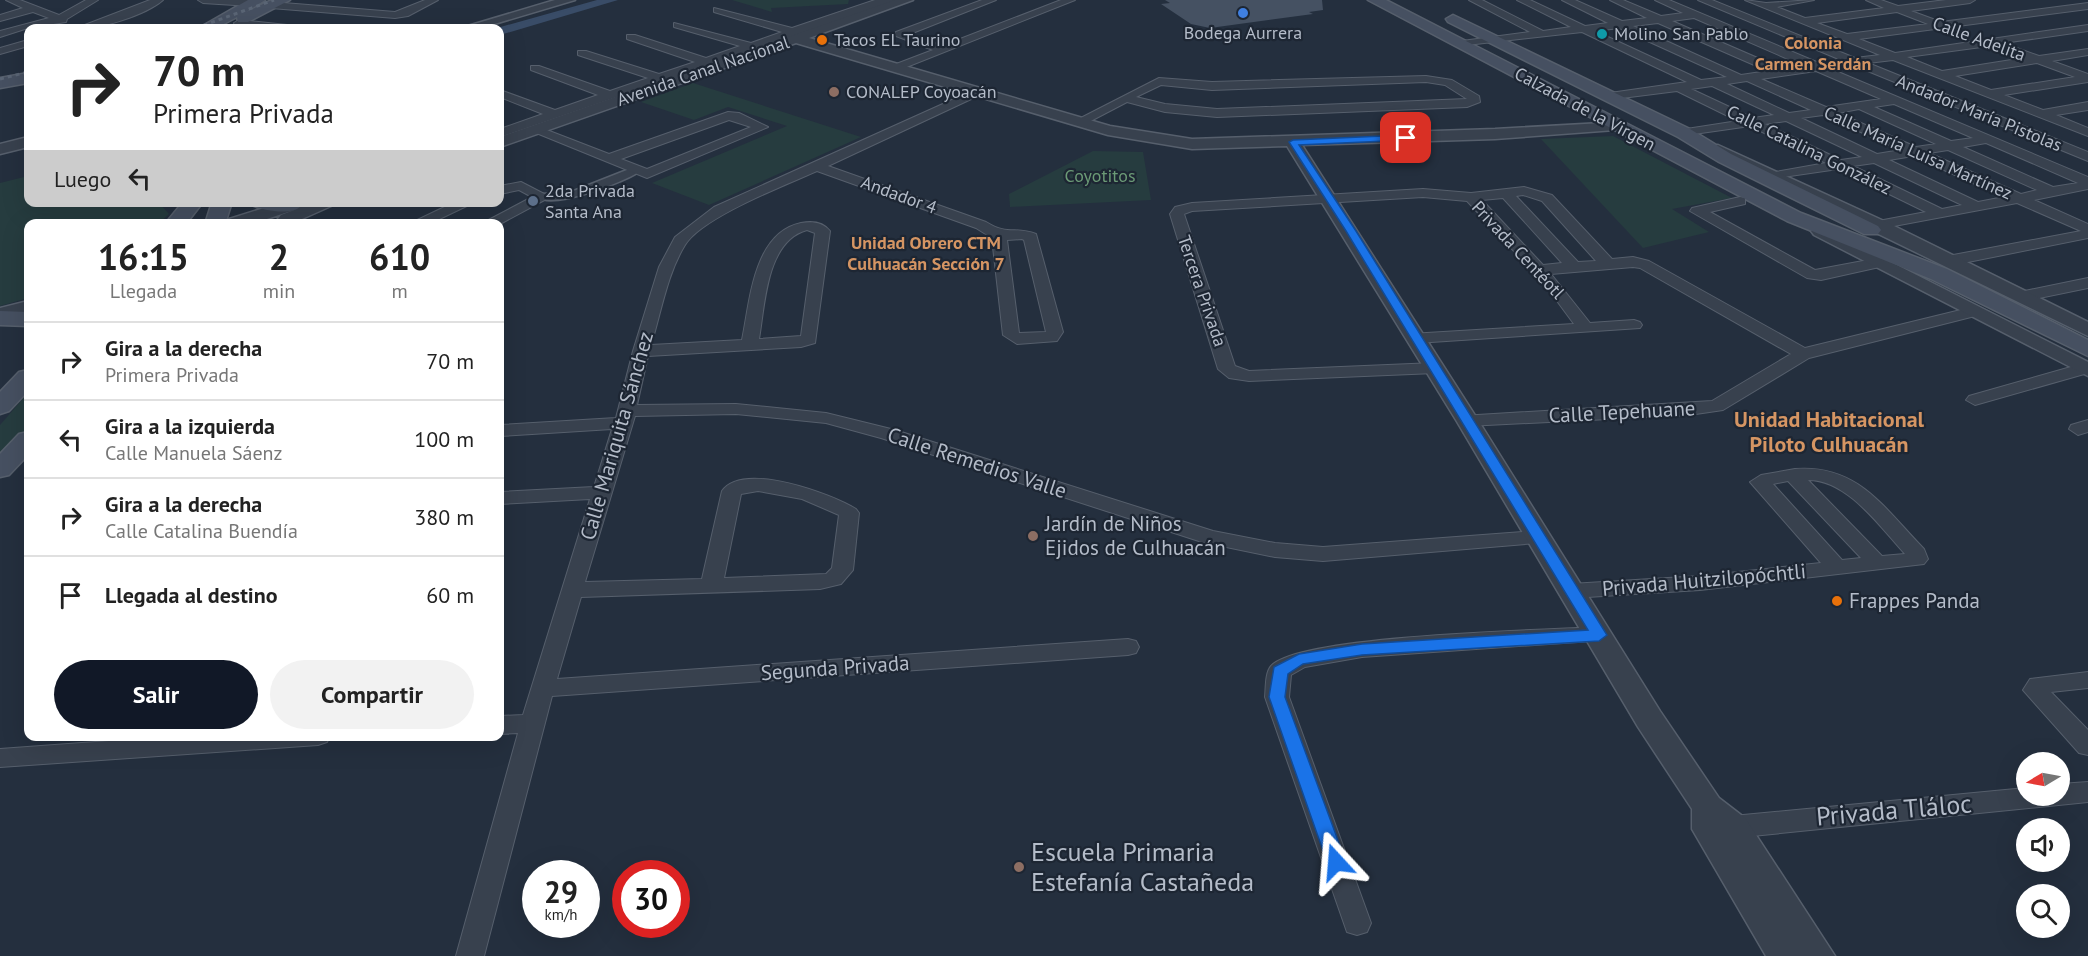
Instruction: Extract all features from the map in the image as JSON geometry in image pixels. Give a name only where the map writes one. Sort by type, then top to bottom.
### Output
[{"type":"main road","name":"Calzada de la Virgen","points":[[1375,0],[1794,217],[1939,274],[2087,363]]},
{"type":"main road","points":[[239,24],[265,2]]},
{"type":"main road","points":[[215,24],[265,2]]},
{"type":"main road","name":"Calzada de la Virgen","points":[[1434,10],[1684,133],[1725,158],[1881,230],[2052,320],[2088,342]]},
{"type":"main road","points":[[0,81],[24,81]]},
{"type":"main road","points":[[0,93],[24,83]]},
{"type":"main road","points":[[0,316],[24,319]]},
{"type":"main road","points":[[0,406],[24,381]]},
{"type":"main road","points":[[0,470],[24,444]]},
{"type":"street","points":[[0,3],[11,0],[72,24]]},
{"type":"street","points":[[39,24],[59,19],[93,0]]},
{"type":"street","points":[[97,24],[115,19],[158,0]]},
{"type":"street","points":[[203,0],[265,2],[395,15],[404,14],[433,0]]},
{"type":"street","points":[[482,24],[569,0]]},
{"type":"street","name":"Avenida Canal Nacional","points":[[504,141],[542,132],[879,2],[893,0]]},
{"type":"street","name":"Avenida Canal Nacional","points":[[504,132],[751,46],[795,35],[907,0]]},
{"type":"street","points":[[944,50],[900,34],[991,0]]},
{"type":"street","points":[[895,68],[1070,0]]},
{"type":"street","points":[[1474,0],[1540,34]]},
{"type":"street","points":[[1522,0],[1700,84]]},
{"type":"street","name":"Calle María Luisa Martínez","points":[[1567,0],[1825,111],[2088,229]]},
{"type":"street","points":[[1615,0],[1781,72]]},
{"type":"street","points":[[1660,0],[2088,184]]},
{"type":"street","name":"Andador María Pistolas","points":[[1703,0],[2088,158]]},
{"type":"street","points":[[1750,0],[2088,132]]},
{"type":"street","points":[[1462,44],[1809,0]]},
{"type":"street","name":"Calle Adelita","points":[[1871,0],[2088,78]]},
{"type":"street","points":[[1805,21],[1970,0]]},
{"type":"street","points":[[2041,0],[2088,15]]},
{"type":"street","points":[[1847,37],[2088,6]]},
{"type":"street","points":[[0,18],[33,9]]},
{"type":"street","points":[[718,10],[895,68],[1079,122],[1121,133],[1191,144],[1534,132],[1615,125]]},
{"type":"street","points":[[678,25],[751,46]]},
{"type":"street","points":[[0,34],[24,28]]},
{"type":"street","points":[[1610,97],[2088,28]]},
{"type":"street","points":[[631,37],[707,62]]},
{"type":"street","points":[[0,51],[24,44]]},
{"type":"street","points":[[1942,74],[2088,52]]},
{"type":"street","points":[[582,53],[660,78]]},
{"type":"street","points":[[535,68],[609,95]]},
{"type":"street","points":[[1990,93],[2088,78]]},
{"type":"street","points":[[1079,122],[1093,114],[1125,98],[1159,81],[1212,86],[1426,79],[1448,82],[1475,99],[1474,102],[1467,103],[1217,113],[1165,108],[1125,98]]},
{"type":"street","points":[[1714,82],[1976,206]]},
{"type":"street","name":"Calle Catalina González","points":[[1678,87],[1940,213]]},
{"type":"street","points":[[1684,133],[1975,87]]},
{"type":"street","name":"Calle Mariquita Sánchez","points":[[470,956],[542,688],[625,417],[641,351],[669,260],[680,240],[719,210],[978,93]]},
{"type":"street","points":[[504,95],[554,114]]},
{"type":"street","points":[[1860,105],[2052,192]]},
{"type":"street","points":[[2042,114],[2088,106]]},
{"type":"street","points":[[542,132],[636,170],[647,174],[762,127],[735,116],[718,118],[609,159]]},
{"type":"street","points":[[1775,176],[2070,124]]},
{"type":"street","points":[[1293,142],[1435,368],[1649,719],[1717,821],[1817,956]]},
{"type":"street","points":[[0,149],[24,143]]},
{"type":"street","name":"Calzada de la Virgen","points":[[1708,146],[1775,176],[2088,330]]},
{"type":"street","name":"Andador 4","points":[[817,166],[981,225],[999,236]]},
{"type":"street","points":[[498,219],[543,197],[573,195],[636,170]]},
{"type":"street","points":[[1881,230],[1940,213],[2088,184]]},
{"type":"street","points":[[504,189],[521,186],[543,197]]},
{"type":"street","points":[[1471,197],[1524,191],[1547,198],[1608,264]]},
{"type":"street","name":"Privada Centéotl","points":[[1330,198],[1423,193],[1471,197],[1539,270],[1585,327]]},
{"type":"street","points":[[1506,193],[1574,267]]},
{"type":"street","name":"Tercera Privada","points":[[1330,198],[1192,207],[1180,210],[1177,214],[1227,369],[1235,374],[1249,376],[1435,368]]},
{"type":"street","points":[[1740,201],[1698,209],[1697,212],[1812,275],[1879,263]]},
{"type":"street","points":[[248,219],[286,207]]},
{"type":"street","points":[[289,219],[319,207]]},
{"type":"street","points":[[428,219],[456,207]]},
{"type":"street","name":"Calzada de la Virgen","points":[[1794,217],[1973,312],[2087,363]]},
{"type":"street","points":[[641,351],[801,342],[809,339],[823,231],[817,227],[799,227],[790,231],[779,241],[768,258],[750,344]]},
{"type":"street","points":[[1023,234],[1031,237],[1055,332],[1051,337],[1017,339],[1011,335],[999,236],[1023,234]]},
{"type":"street","points":[[1948,261],[2088,234]]},
{"type":"street","points":[[1539,270],[1608,264],[1644,264],[1803,354]]},
{"type":"street","points":[[2020,297],[2088,283]]},
{"type":"street","points":[[0,316],[24,308]]},
{"type":"street","name":"Calle Tepehuane","points":[[1467,420],[1689,410],[1717,406],[1803,354],[1973,312]]},
{"type":"street","name":"Privada Centéotl","points":[[1416,338],[1634,325]]},
{"type":"street","points":[[1975,400],[2087,363]]},
{"type":"street","name":"Calle Remedios Valle","points":[[504,430],[594,424],[625,417],[736,409],[826,418],[888,434],[1209,537],[1275,550],[1323,554],[1537,537]]},
{"type":"street","name":"Privada Huitzilopóchtli","points":[[1571,591],[1700,584],[1917,560],[1917,554],[1842,482],[1820,475],[1794,476],[1760,482],[1837,568]]},
{"type":"street","points":[[1794,476],[1878,564]]},
{"type":"street","points":[[571,591],[712,584],[820,582],[833,579],[842,570],[849,513],[839,506],[780,487],[755,484],[740,486],[732,490],[712,584]]},
{"type":"street","points":[[504,498],[601,493]]},
{"type":"street","points":[[1357,922],[1277,697],[1280,671],[1299,660],[1362,649],[1599,635]]},
{"type":"street","name":"Segunda Privada","points":[[542,688],[1128,647]]},
{"type":"street","points":[[2085,684],[2038,685],[2035,690],[2088,746]]},
{"type":"street","points":[[504,725],[534,723]]},
{"type":"street","points":[[0,758],[90,744],[176,741]]},
{"type":"street","points":[[2070,793],[2088,792]]},
{"type":"street","name":"Privada Tláloc","points":[[1717,821],[2016,798]]},
{"type":"street","points":[[1717,821],[1785,956]]},
{"type":"green space","points":[[732,0],[849,0],[848,4],[771,8],[772,12]]},
{"type":"green space","points":[[693,83],[861,137],[709,205],[652,183],[787,126],[728,107],[694,120],[641,102]]},
{"type":"green space","points":[[1613,136],[1732,198],[1672,209],[1709,232],[1643,248],[1541,139]]},
{"type":"green space","name":"Coyotitos","points":[[1093,151],[1143,152],[1151,200],[1010,207],[1009,194]]},
{"type":"green space","points":[[24,177],[24,207],[163,207],[169,214],[163,219],[24,219],[24,299],[0,306],[0,183]]},
{"type":"green space","points":[[24,398],[24,434],[0,457],[0,425]]},
{"type":"water","points":[[597,0],[614,0],[504,31],[504,26]]},
{"type":"building","name":"Bodega Aurrera","points":[[1165,0],[1322,0],[1323,10],[1309,12],[1313,14],[1210,28],[1191,24],[1161,4],[1170,3]]},
{"type":"waterway","points":[[504,31],[613,0]]},
{"type":"railway","points":[[207,24],[274,0]]},
{"type":"railway","points":[[0,79],[24,73]]},
{"type":"place","name":"Bodega Aurrera","points":[[1243,13]]},
{"type":"place","name":"Molino San Pablo","points":[[1602,34]]},
{"type":"place","name":"Tacos EL Taurino","points":[[822,40]]},
{"type":"place","name":"CONALEP Coyoacán","points":[[834,92]]},
{"type":"place","name":"2da Privada Santa Ana","points":[[533,201]]},
{"type":"place","name":"Jardín de Niños Ejidos de Culhuacán","points":[[1033,536]]},
{"type":"place","name":"Frappes Panda","points":[[1837,601]]},
{"type":"place","name":"Escuela Primaria Estefanía Castañeda","points":[[1019,867]]},
{"type":"district","name":"Colonia Carmen Serdán","points":[[1813,53]]},
{"type":"district","name":"Unidad Obrero CTM Culhuacán Sección 7","points":[[926,253]]},
{"type":"district","name":"Unidad Habitacional Piloto Culhuacán","points":[[1829,432]]},
{"type":"route","points":[[1336,862],[1277,697],[1280,671],[1299,660],[1362,649],[1599,635],[1351,231],[1293,142],[1406,138]]}]
